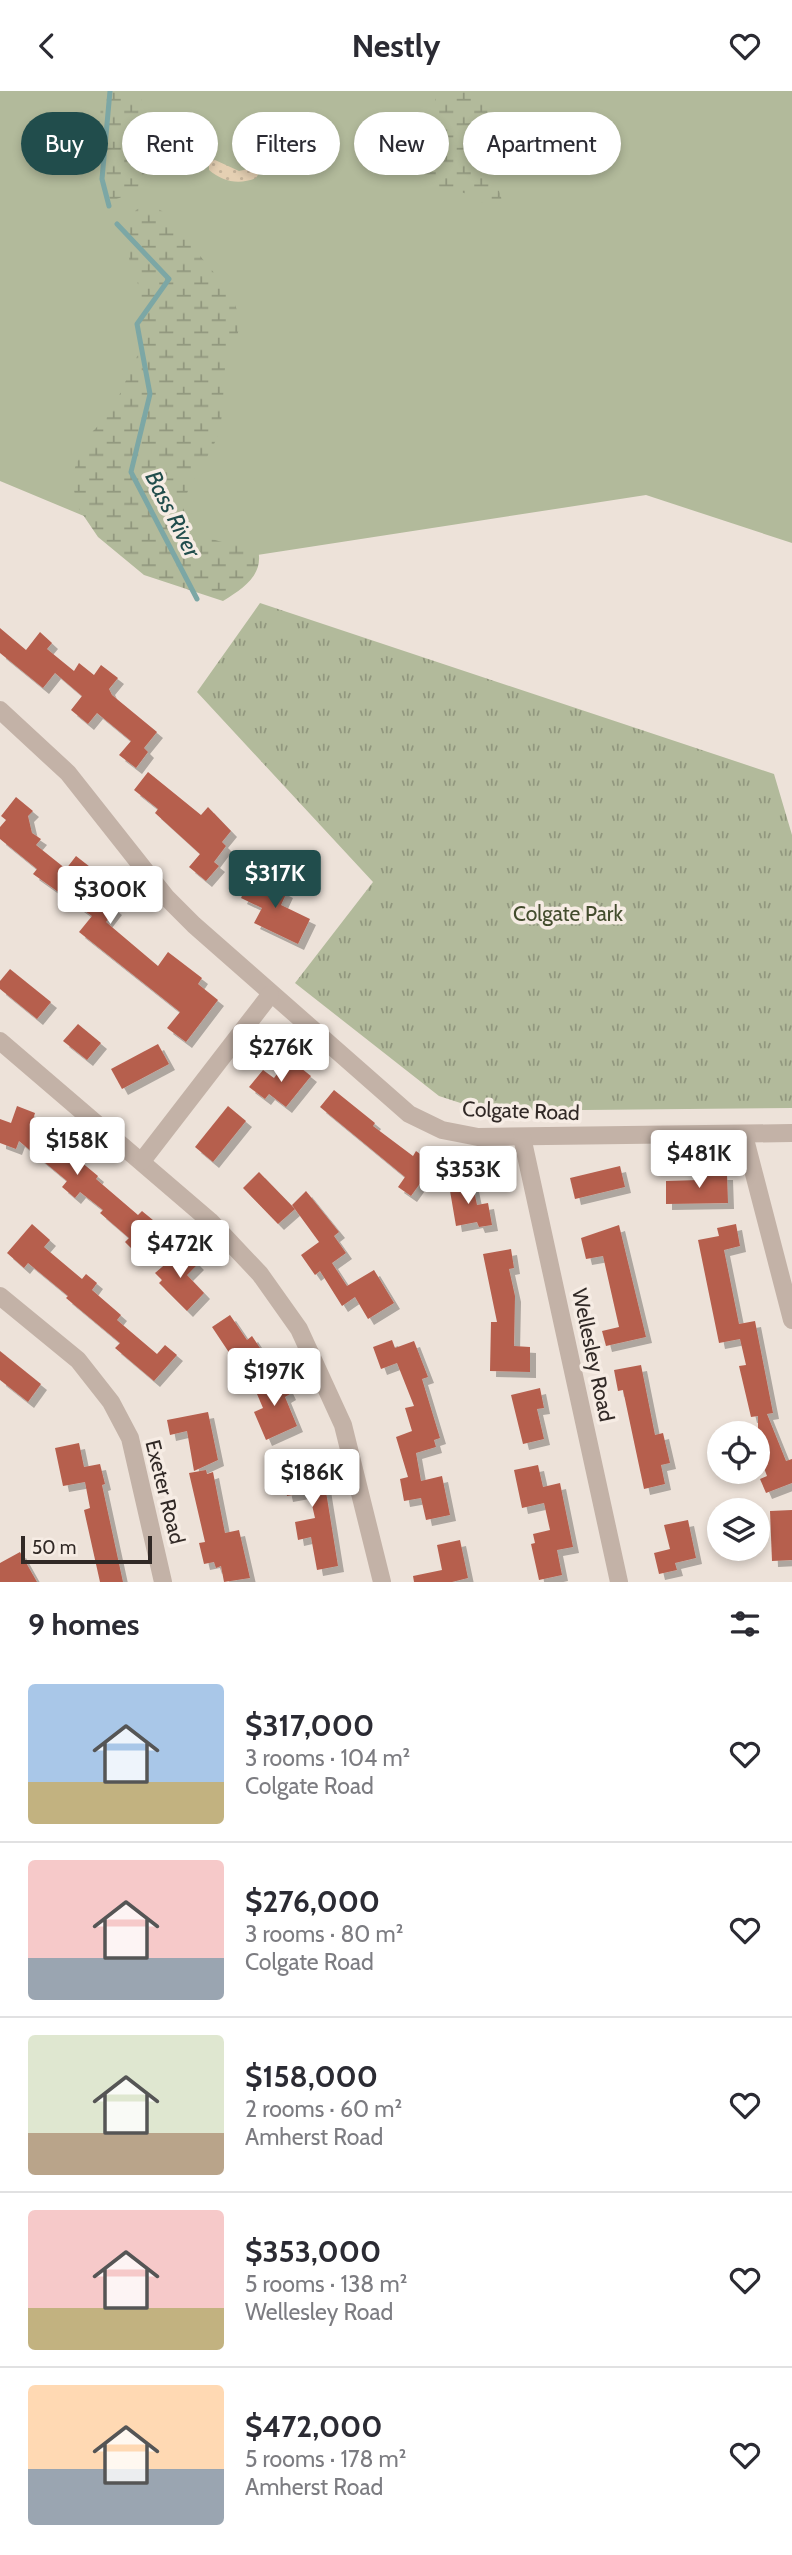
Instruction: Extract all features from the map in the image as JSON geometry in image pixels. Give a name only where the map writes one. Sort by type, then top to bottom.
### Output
[{"type":"street","name":"Colgate Road","points":[[0,710],[68,772],[166,897],[270,995],[409,1114],[442,1131],[478,1137],[792,1133]]},
{"type":"street","points":[[142,1161],[270,995]]},
{"type":"street","points":[[0,1041],[210,1221],[244,1256],[299,1329],[343,1425],[383,1582]]},
{"type":"street","points":[[738,1135],[746,1143],[792,1320]]},
{"type":"street","name":"Wellesley Road","points":[[522,1137],[619,1582]]},
{"type":"street","name":"Exeter Road","points":[[0,1296],[78,1360],[111,1402],[130,1438],[163,1582]]},
{"type":"green space","points":[[0,91],[792,91],[792,543],[646,495],[199,564],[0,481]]},
{"type":"green space","points":[[100,91],[141,91],[142,112],[122,112],[122,175],[144,175],[136,192],[111,201],[102,180],[102,175],[108,175],[108,112],[100,112]]},
{"type":"green space","points":[[435,91],[487,91],[487,112],[463,112],[463,175],[492,175],[501,196],[502,207],[491,207],[469,195],[426,180],[425,175],[449,175],[449,112],[436,112]]},
{"type":"green space","points":[[147,204],[162,211],[204,261],[226,288],[238,313],[239,328],[225,368],[220,429],[212,449],[191,484],[184,507],[185,520],[191,533],[222,542],[256,543],[259,553],[257,570],[247,584],[223,601],[144,575],[98,537],[77,506],[72,479],[76,464],[93,431],[111,413],[139,352],[141,292],[130,263],[125,238],[129,220],[136,210]]},
{"type":"green space","name":"Colgate Park","points":[[260,603],[774,774],[792,835],[792,1108],[485,1111],[439,1096],[295,983],[373,882],[197,692]]},
{"type":"sand","points":[[218,161],[232,168],[232,175],[258,175],[256,178],[237,182],[217,175]]},
{"type":"building","points":[[0,628],[26,650],[40,632],[52,643],[47,649],[74,671],[79,663],[94,675],[101,665],[118,678],[109,689],[112,695],[157,732],[144,748],[148,752],[136,768],[119,755],[131,741],[97,713],[88,724],[71,710],[82,696],[55,673],[43,688],[0,653]]},
{"type":"building","points":[[148,772],[201,815],[208,807],[231,831],[222,842],[226,846],[214,862],[219,866],[206,881],[189,867],[200,854],[155,813],[158,809],[134,790]]},
{"type":"building","points":[[16,797],[33,811],[28,816],[32,833],[41,839],[36,845],[66,869],[76,856],[94,870],[83,883],[116,909],[106,922],[158,966],[168,952],[202,978],[198,984],[218,1000],[186,1042],[167,1028],[180,1012],[79,932],[92,916],[33,874],[37,869],[0,839],[0,827],[6,820],[1,816]]},
{"type":"building","points":[[252,875],[287,892],[281,905],[310,919],[298,944],[254,923],[262,908],[241,898]]},
{"type":"building","points":[[10,969],[51,1002],[37,1019],[0,989],[0,981]]},
{"type":"building","points":[[78,1024],[101,1043],[87,1060],[63,1041]]},
{"type":"building","points":[[158,1044],[169,1064],[122,1089],[111,1069]]},
{"type":"building","points":[[292,1061],[311,1076],[286,1107],[269,1094],[265,1099],[249,1087],[263,1070],[274,1078],[277,1074],[280,1077]]},
{"type":"building","points":[[334,1090],[375,1123],[373,1126],[413,1156],[416,1151],[434,1164],[411,1196],[398,1187],[405,1177],[320,1107]]},
{"type":"building","points":[[17,1106],[35,1113],[32,1123],[55,1145],[57,1142],[98,1176],[96,1179],[138,1215],[142,1211],[159,1225],[135,1252],[125,1242],[129,1238],[100,1213],[103,1210],[80,1192],[75,1198],[62,1187],[67,1181],[19,1141],[16,1149],[0,1143],[0,1119],[11,1123]]},
{"type":"building","points":[[228,1106],[246,1121],[213,1162],[195,1147]]},
{"type":"building","points":[[620,1166],[625,1187],[575,1199],[570,1178]]},
{"type":"building","points":[[259,1172],[295,1209],[278,1224],[243,1188]]},
{"type":"building","points":[[699,1174],[727,1174],[728,1203],[666,1204],[666,1181],[699,1180]]},
{"type":"building","points":[[472,1181],[477,1205],[488,1203],[492,1225],[479,1227],[477,1222],[456,1226],[449,1185]]},
{"type":"building","points":[[306,1191],[339,1232],[334,1236],[346,1253],[332,1263],[347,1286],[374,1270],[394,1303],[368,1319],[355,1297],[342,1306],[320,1271],[315,1275],[301,1255],[319,1242],[292,1205]]},
{"type":"building","points":[[32,1224],[50,1240],[44,1247],[82,1279],[86,1274],[97,1283],[92,1290],[121,1315],[117,1320],[157,1354],[165,1345],[177,1355],[154,1381],[115,1348],[120,1343],[66,1298],[68,1296],[28,1263],[24,1268],[7,1253]]},
{"type":"building","points":[[736,1224],[740,1246],[724,1250],[739,1324],[755,1321],[773,1413],[767,1414],[770,1421],[758,1421],[758,1416],[751,1417],[739,1366],[746,1365],[740,1339],[719,1343],[698,1240],[719,1236],[717,1228]]},
{"type":"building","points":[[619,1225],[646,1337],[606,1346],[602,1331],[619,1327],[603,1256],[586,1259],[581,1238]]},
{"type":"building","points":[[183,1249],[198,1264],[187,1275],[204,1293],[187,1311],[159,1283],[162,1280],[155,1273]]},
{"type":"building","points":[[511,1249],[514,1268],[509,1269],[515,1296],[514,1346],[530,1347],[530,1372],[490,1371],[491,1322],[497,1322],[483,1254]]},
{"type":"building","points":[[230,1315],[247,1340],[252,1336],[264,1354],[240,1369],[212,1327]]},
{"type":"building","points":[[392,1340],[395,1348],[414,1341],[428,1377],[422,1379],[440,1438],[434,1440],[436,1447],[416,1453],[421,1481],[442,1476],[450,1515],[426,1520],[421,1498],[404,1501],[400,1479],[408,1477],[396,1437],[412,1431],[405,1408],[414,1406],[397,1363],[381,1369],[373,1347]]},
{"type":"building","points":[[0,1351],[41,1384],[28,1402],[0,1380]]},
{"type":"building","points":[[641,1365],[655,1435],[663,1433],[670,1463],[661,1465],[665,1484],[644,1489],[623,1390],[618,1391],[614,1370]]},
{"type":"building","points":[[281,1375],[290,1394],[285,1397],[297,1426],[266,1440],[254,1412],[263,1408],[254,1387]]},
{"type":"building","points":[[540,1388],[544,1408],[537,1409],[544,1439],[523,1444],[511,1395]]},
{"type":"building","points":[[208,1412],[218,1460],[194,1471],[187,1431],[170,1435],[167,1420]]},
{"type":"building","points":[[770,1421],[786,1461],[792,1459],[792,1483],[766,1493],[762,1484],[770,1484]]},
{"type":"building","points":[[79,1443],[84,1467],[100,1464],[123,1582],[100,1582],[84,1510],[90,1508],[85,1482],[63,1486],[55,1448]]},
{"type":"building","points":[[303,1453],[307,1476],[323,1473],[338,1566],[317,1570],[311,1537],[298,1540],[295,1522],[315,1518],[309,1492],[287,1496],[279,1458]]},
{"type":"building","points":[[538,1465],[543,1487],[560,1483],[573,1547],[557,1550],[562,1575],[539,1580],[531,1544],[535,1543],[533,1534],[550,1530],[544,1503],[522,1508],[514,1470]]},
{"type":"building","points":[[206,1470],[207,1474],[213,1472],[225,1533],[239,1530],[250,1578],[224,1582],[221,1566],[216,1568],[214,1562],[204,1564],[199,1543],[205,1542],[189,1473]]},
{"type":"building","points":[[792,1510],[792,1560],[772,1561],[770,1511]]},
{"type":"building","points":[[688,1520],[696,1558],[675,1563],[677,1570],[659,1574],[654,1553],[670,1549],[664,1525]]},
{"type":"building","points":[[460,1540],[468,1578],[452,1582],[414,1582],[413,1576],[442,1570],[437,1545]]},
{"type":"building","points":[[20,1552],[37,1582],[0,1582],[0,1563]]},
{"type":"waterway","name":"Bass River","points":[[109,206],[102,179],[110,91]]},
{"type":"waterway","name":"Bass River","points":[[117,224],[169,279],[137,324],[150,394],[131,472],[197,599]]}]
